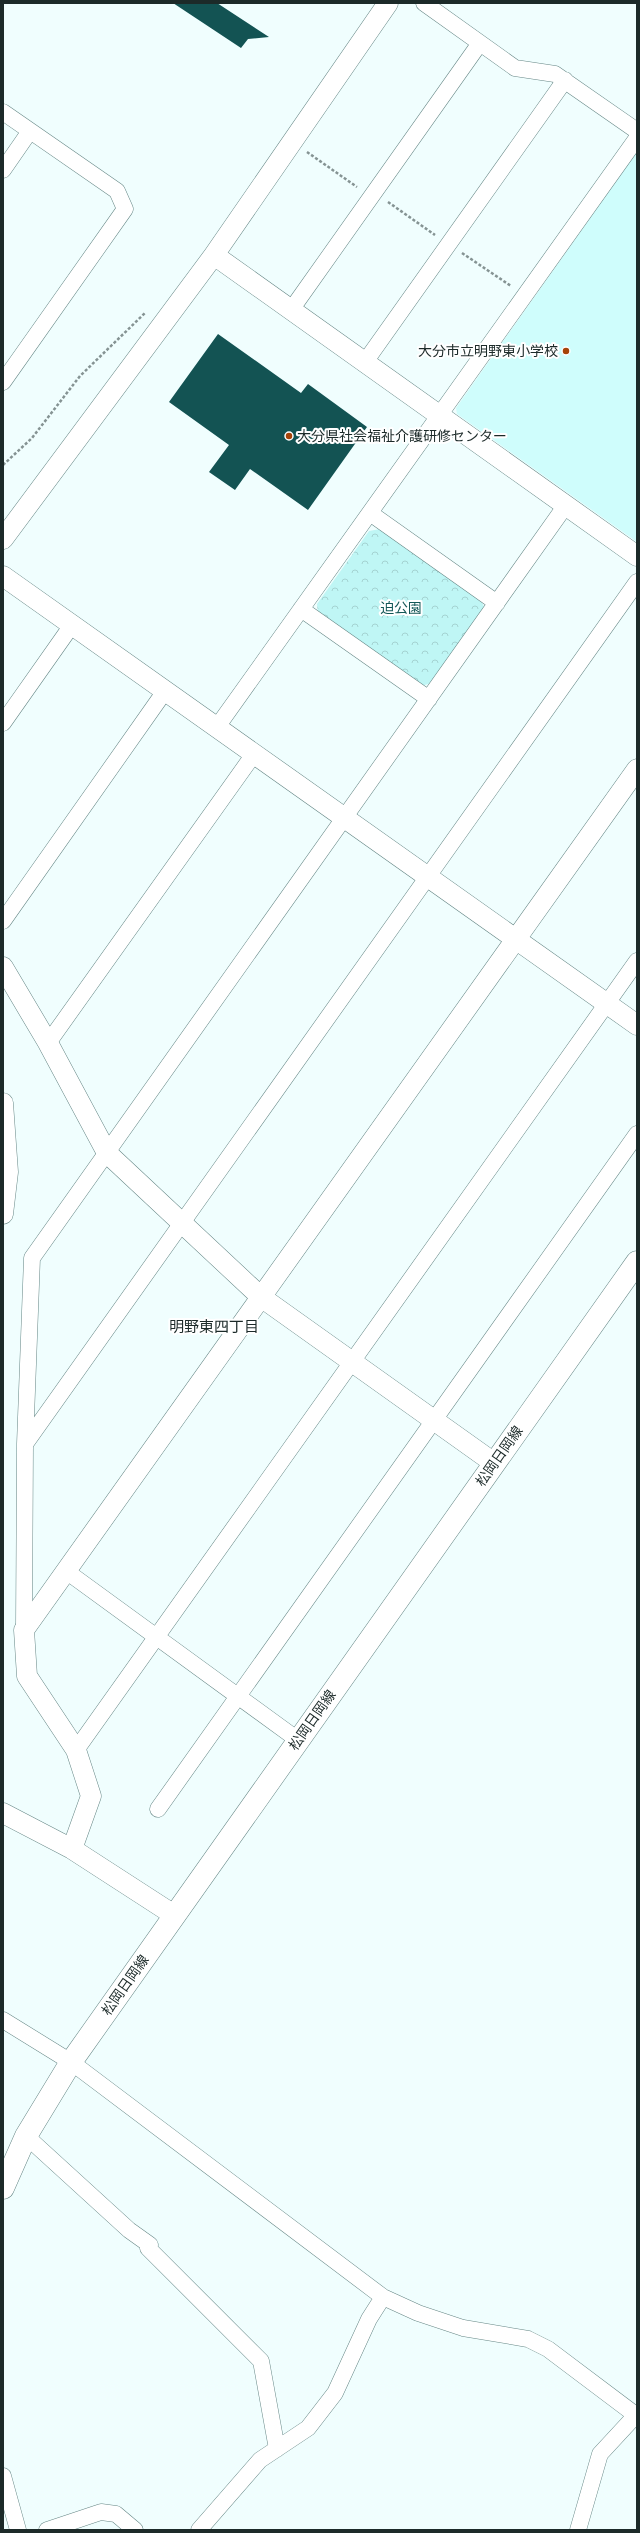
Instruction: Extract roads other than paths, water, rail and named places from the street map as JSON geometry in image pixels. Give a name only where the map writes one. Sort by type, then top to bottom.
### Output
[{"type":"main road","name":"松岡日岡線","points":[[3,2188],[26,2136],[71,2062],[637,1262]]},
{"type":"street","points":[[3,539],[214,255],[388,3]]},
{"type":"street","points":[[424,3],[515,68],[555,74],[637,131]]},
{"type":"street","points":[[291,310],[480,43]]},
{"type":"street","points":[[364,362],[565,80]]},
{"type":"street","points":[[3,112],[117,191],[125,209],[3,382]]},
{"type":"street","points":[[3,170],[30,131]]},
{"type":"street","points":[[217,728],[637,138]]},
{"type":"street","points":[[214,255],[637,556]]},
{"type":"street","points":[[72,1849],[91,1796],[76,1750],[27,1676],[24,1630],[24,1444],[32,1258],[566,506]]},
{"type":"street","points":[[370,513],[497,603]]},
{"type":"street","points":[[3,576],[637,1025]]},
{"type":"street","points":[[24,1444],[637,582]]},
{"type":"street","points":[[301,609],[429,699]]},
{"type":"street","points":[[3,723],[72,625]]},
{"type":"street","points":[[3,921],[165,691]]},
{"type":"street","points":[[48,1043],[254,754]]},
{"type":"street","points":[[24,1630],[637,769]]},
{"type":"street","points":[[76,1750],[637,961]]},
{"type":"street","points":[[3,967],[48,1043],[107,1153],[181,1224],[261,1297],[351,1363],[494,1463]]},
{"type":"street","points":[[3,1103],[8,1172],[3,1214]]},
{"type":"street","points":[[158,1809],[637,1134]]},
{"type":"street","points":[[66,1571],[298,1740]]},
{"type":"street","points":[[3,1813],[72,1849],[174,1915]]},
{"type":"street","points":[[3,2020],[71,2062],[383,2297],[418,2313],[463,2328],[528,2340],[541,2346],[573,2366],[637,2415],[600,2454],[578,2530]]},
{"type":"street","points":[[26,2136],[129,2230],[150,2245],[148,2248],[261,2361],[277,2449]]},
{"type":"street","points":[[199,2530],[260,2460],[308,2428],[335,2393],[369,2319],[383,2297]]},
{"type":"street","points":[[3,2476],[18,2530]]},
{"type":"street","points":[[47,2530],[101,2512],[116,2514],[135,2530]]},
{"type":"place","name":"大分市立明野東小学校","points":[[566,351]]},
{"type":"place","name":"大分県社会福祉介護研修センター","points":[[289,436]]},
{"type":"district","name":"明野東四丁目","points":[[214,1327]]},
{"type":"park label","name":"迫公園","points":[[401,608]]}]
